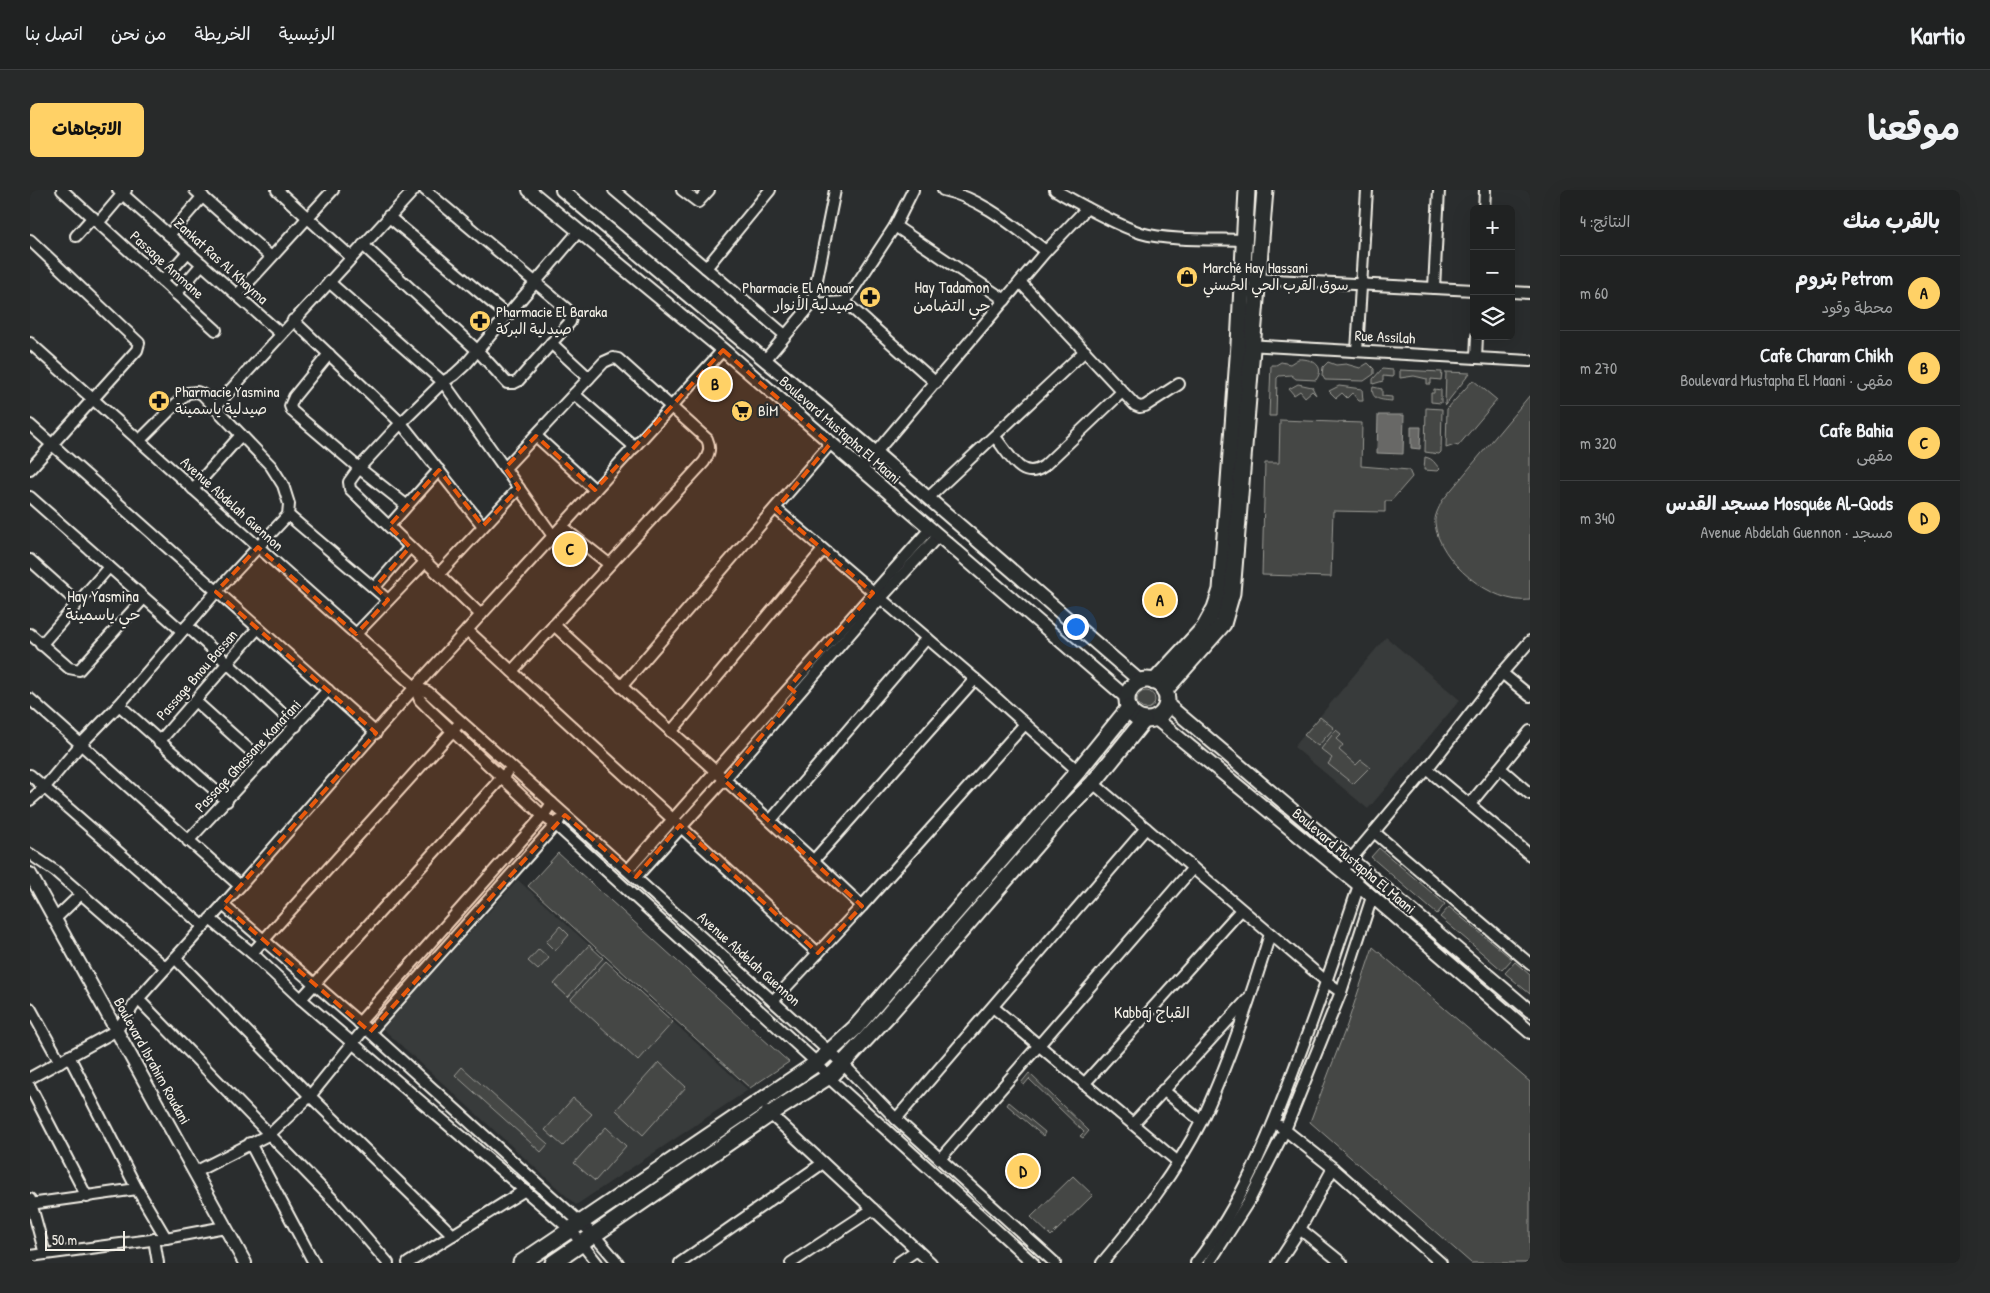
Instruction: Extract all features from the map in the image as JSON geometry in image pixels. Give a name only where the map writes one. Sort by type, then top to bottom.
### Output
[{"type":"main road","points":[[521,1263],[759,1104],[830,1052],[861,1021],[1078,770],[1128,703],[1132,688],[1156,689],[1214,635],[1223,624],[1232,593],[1245,345],[1242,279],[1248,190]]},
{"type":"main road","points":[[1245,345],[1259,279],[1265,190]]},
{"type":"main road","points":[[553,1263],[770,1114],[828,1077],[843,1064],[1149,719],[1162,712],[1156,689]]},
{"type":"main road","points":[[1128,703],[1133,714],[1149,719]]},
{"type":"main road","points":[[1078,770],[1093,782]]},
{"type":"street","name":"Passage Ammane","points":[[62,190],[216,330]]},
{"type":"street","points":[[277,190],[352,257]]},
{"type":"street","points":[[237,295],[333,190]]},
{"type":"street","points":[[214,408],[388,216],[414,190]]},
{"type":"street","points":[[362,245],[478,351],[507,383],[510,384],[518,381],[570,322],[570,314],[567,309],[426,190]]},
{"type":"street","name":"Boulevard Mustapha El Maani","points":[[529,190],[723,350],[1128,703]]},
{"type":"street","name":"Boulevard Mustapha El Maani","points":[[562,190],[1156,689],[1350,860],[1530,1011]]},
{"type":"street","points":[[614,190],[785,335]]},
{"type":"street","points":[[682,190],[696,202],[700,201],[709,190]]},
{"type":"street","points":[[706,268],[770,190]]},
{"type":"street","points":[[765,360],[812,304],[835,190]]},
{"type":"street","points":[[845,302],[895,226],[913,190]]},
{"type":"street","points":[[944,190],[968,198],[990,209],[1046,251]]},
{"type":"street","points":[[1056,190],[1087,208],[1141,233],[1245,240]]},
{"type":"street","points":[[1357,351],[1367,190]]},
{"type":"street","points":[[1434,288],[1439,190]]},
{"type":"street","points":[[1484,205],[1485,190]]},
{"type":"street","points":[[76,236],[95,220],[122,191]]},
{"type":"street","name":"Zankat Ras Al Khayma","points":[[122,191],[281,334]]},
{"type":"street","points":[[169,235],[200,193],[271,257]]},
{"type":"street","points":[[861,470],[1046,251],[1087,208]]},
{"type":"street","points":[[388,216],[508,316]]},
{"type":"street","points":[[895,226],[1005,300]]},
{"type":"street","points":[[481,615],[350,489],[349,482],[359,468],[401,423],[478,351],[579,231]]},
{"type":"street","points":[[30,240],[139,343],[136,350],[30,470]]},
{"type":"street","points":[[162,281],[188,252]]},
{"type":"street","points":[[176,294],[202,264]]},
{"type":"street","points":[[1242,279],[1470,290]]},
{"type":"street","points":[[328,282],[443,382],[553,536]]},
{"type":"street","points":[[1020,282],[1135,405],[1145,406],[1179,384]]},
{"type":"street","points":[[1515,292],[1530,293]]},
{"type":"street","points":[[812,304],[845,302],[936,383]]},
{"type":"street","points":[[293,320],[401,423],[483,526]]},
{"type":"street","points":[[1476,358],[1477,340]]},
{"type":"street","name":"Avenue Abdelah Guennon","points":[[30,343],[415,687],[428,692],[552,802],[830,1052],[896,1119],[1055,1263]]},
{"type":"street","points":[[551,343],[589,378]]},
{"type":"street","name":"Rue Assilah","points":[[1245,345],[1530,361]]},
{"type":"street","points":[[30,1078],[116,1030],[138,999],[415,687],[723,350]]},
{"type":"street","points":[[928,498],[1085,351]]},
{"type":"street","points":[[329,354],[294,397],[290,406],[292,411],[406,505]]},
{"type":"street","points":[[506,468],[608,360],[618,359],[672,406],[707,439],[710,445],[709,455],[704,462],[512,671]]},
{"type":"street","points":[[30,800],[44,788],[81,744],[119,705],[216,592],[288,515],[289,504],[284,485],[271,466],[202,394],[197,392],[187,394],[139,441]]},
{"type":"street","points":[[996,436],[1020,468],[1027,472],[1033,472],[1044,466],[1122,392]]},
{"type":"street","points":[[574,394],[635,447]]},
{"type":"street","points":[[30,425],[376,733]]},
{"type":"street","points":[[193,489],[241,435]]},
{"type":"street","points":[[536,436],[595,490]]},
{"type":"street","points":[[621,687],[830,444]]},
{"type":"street","points":[[389,526],[439,470]]},
{"type":"street","points":[[439,574],[519,488]]},
{"type":"street","points":[[30,497],[144,598],[228,663],[296,726]]},
{"type":"street","points":[[776,509],[975,679],[1078,770]]},
{"type":"street","points":[[288,515],[388,600]]},
{"type":"street","points":[[562,526],[609,564]]},
{"type":"street","points":[[632,874],[934,533]]},
{"type":"street","points":[[375,587],[410,547]]},
{"type":"street","points":[[670,732],[823,550]]},
{"type":"street","points":[[30,560],[78,603]]},
{"type":"street","points":[[356,634],[426,561]]},
{"type":"street","points":[[41,644],[109,567]]},
{"type":"street","points":[[30,634],[69,668],[79,670],[144,598]]},
{"type":"street","points":[[554,625],[670,732],[771,820],[862,906]]},
{"type":"street","name":"Passage Bnou Bassan","points":[[159,742],[258,628]]},
{"type":"street","points":[[467,630],[818,953]]},
{"type":"street","points":[[771,820],[927,638]]},
{"type":"street","points":[[1341,870],[1427,769],[1502,673],[1530,641]]},
{"type":"street","points":[[1502,673],[1530,696]]},
{"type":"street","points":[[814,860],[975,679]]},
{"type":"street","name":"Avenue Abdelah Guennon","points":[[415,687],[420,700],[543,816],[556,825],[817,1063],[828,1077],[1033,1263]]},
{"type":"street","name":"Passage Ghassane Kanafani","points":[[188,841],[328,690]]},
{"type":"street","points":[[30,699],[240,886]]},
{"type":"street","points":[[195,701],[263,762]]},
{"type":"street","points":[[119,705],[227,801]]},
{"type":"street","name":"Boulevard Mustapha El Maani","points":[[1149,719],[1250,795],[1359,885],[1530,1032]]},
{"type":"street","points":[[252,953],[454,732],[461,722]]},
{"type":"street","points":[[773,1001],[862,906],[1024,724]]},
{"type":"street","points":[[1470,804],[1530,731]]},
{"type":"street","points":[[301,999],[512,767]]},
{"type":"street","points":[[1500,768],[1530,794]]},
{"type":"street","points":[[1427,769],[1529,853]]},
{"type":"street","points":[[30,775],[206,922],[252,953],[301,999],[526,1190],[576,1227],[594,1235],[618,1263]]},
{"type":"street","points":[[1093,782],[1241,910],[1341,992]]},
{"type":"street","points":[[1250,795],[1260,782]]},
{"type":"street","points":[[195,1172],[270,1134],[310,1096],[364,1028],[543,816],[552,802]]},
{"type":"street","points":[[364,1028],[470,918],[564,814]]},
{"type":"street","points":[[896,1119],[1146,828]]},
{"type":"street","points":[[1374,832],[1530,964]]},
{"type":"street","points":[[30,854],[55,871],[166,968]]},
{"type":"street","points":[[940,1159],[1193,868]]},
{"type":"street","name":"Boulevard Ibrahim Roudani","points":[[30,874],[246,1263]]},
{"type":"street","points":[[1196,1263],[1241,1194],[1275,1122],[1327,982],[1359,885]]},
{"type":"street","points":[[55,919],[81,894]]},
{"type":"street","points":[[1209,1263],[1250,1199],[1285,1130],[1341,992],[1372,897]]},
{"type":"street","points":[[222,905],[364,1028],[576,1227],[582,1244],[597,1263]]},
{"type":"street","points":[[1084,1084],[1241,910]]},
{"type":"street","points":[[1102,1263],[1140,1218],[1178,1162],[1201,1121],[1227,1061],[1251,996],[1270,934]]},
{"type":"street","points":[[175,958],[310,1096],[453,1235]]},
{"type":"street","points":[[1133,1124],[1251,996]]},
{"type":"street","points":[[138,999],[338,1205],[388,1263]]},
{"type":"street","points":[[30,1008],[64,1059],[166,1238]]},
{"type":"street","points":[[993,1008],[1178,1162]]},
{"type":"street","points":[[30,1087],[88,1197]]},
{"type":"street","points":[[1163,1090],[1201,1121]]},
{"type":"street","points":[[759,1104],[931,1263]]},
{"type":"street","points":[[1275,1122],[1333,1168],[1441,1263]]},
{"type":"street","points":[[250,1143],[314,1263]]},
{"type":"street","points":[[680,1263],[823,1163]]},
{"type":"street","points":[[1278,1263],[1300,1229],[1333,1168]]},
{"type":"street","points":[[45,1254],[31,1202],[88,1197],[137,1189]]},
{"type":"street","points":[[408,1263],[526,1190]]},
{"type":"street","points":[[791,1263],[872,1209]]},
{"type":"street","points":[[30,1256],[166,1238],[225,1227]]},
{"type":"street","points":[[1300,1229],[1342,1263]]},
{"type":"street","points":[[154,1239],[158,1263]]},
{"type":"street","points":[[898,1263],[917,1250]]},
{"type":"highlighted area","points":[[723,350],[830,444],[776,509],[873,593],[789,687],[797,694],[724,780],[862,906],[818,953],[680,825],[636,877],[565,815],[370,1032],[223,905],[376,733],[216,592],[258,547],[356,634],[388,600],[375,587],[410,547],[389,526],[439,470],[483,526],[519,488],[505,468],[536,436],[595,490]]},
{"type":"shaded area","points":[[1298,359],[1312,361],[1316,364],[1320,370],[1319,375],[1316,380],[1296,379],[1291,375],[1279,376],[1277,378],[1276,416],[1269,416],[1271,365],[1281,362],[1290,364]]},
{"type":"shaded area","points":[[1328,362],[1360,368],[1368,363],[1374,369],[1374,374],[1364,381],[1325,380],[1322,375],[1323,367]]},
{"type":"shaded area","points":[[1382,369],[1393,370],[1393,377],[1383,376],[1383,381],[1373,384],[1373,379]]},
{"type":"shaded area","points":[[1400,370],[1442,372],[1441,380],[1431,379],[1431,384],[1427,384],[1427,379],[1414,376],[1400,378]]},
{"type":"shaded area","points":[[1446,372],[1470,373],[1445,405]]},
{"type":"shaded area","points":[[1473,380],[1497,400],[1458,446],[1446,448],[1447,409]]},
{"type":"shaded area","points":[[1298,384],[1312,387],[1316,395],[1312,391],[1305,397],[1300,391],[1294,395],[1289,389]]},
{"type":"shaded area","points":[[1339,386],[1362,389],[1363,401],[1359,401],[1352,393],[1347,398],[1342,393],[1336,398],[1329,391]]},
{"type":"shaded area","points":[[1373,387],[1382,389],[1382,396],[1392,397],[1392,401],[1381,400],[1375,397],[1373,395]]},
{"type":"shaded area","points":[[1434,389],[1441,390],[1441,403],[1431,402],[1431,393],[1434,393]]},
{"type":"shaded area","points":[[1530,395],[1530,600],[1515,600],[1484,588],[1469,578],[1456,565],[1438,537],[1435,520],[1442,501]]},
{"type":"shaded area","points":[[1426,408],[1442,409],[1441,452],[1439,454],[1425,452]]},
{"type":"shaded area","points":[[1378,415],[1404,415],[1403,454],[1377,453]]},
{"type":"shaded area","points":[[1280,420],[1362,423],[1361,466],[1409,470],[1412,477],[1391,501],[1385,501],[1385,512],[1333,511],[1331,577],[1262,575],[1265,463],[1279,463]]},
{"type":"shaded area","points":[[1411,427],[1421,427],[1420,449],[1411,448]]},
{"type":"shaded area","points":[[1425,457],[1432,460],[1440,469],[1438,471],[1424,470]]},
{"type":"shaded area","points":[[1386,637],[1460,700],[1368,809],[1294,747]]},
{"type":"shaded area","points":[[1146,691],[1152,694],[1155,700],[1152,706],[1146,709],[1140,706],[1137,700],[1140,694]]},
{"type":"shaded area","points":[[1320,717],[1334,728],[1318,746],[1304,735]]},
{"type":"shaded area","points":[[1336,730],[1341,734],[1336,739],[1343,745],[1339,750],[1356,765],[1361,760],[1370,767],[1353,784],[1328,764],[1332,758],[1321,749]]},
{"type":"shaded area","points":[[1379,848],[1445,904],[1437,914],[1371,857]]},
{"type":"shaded area","points":[[558,853],[789,1062],[750,1088],[528,886]]},
{"type":"shaded area","points":[[518,880],[748,1090],[576,1205],[382,1028]]},
{"type":"shaded area","points":[[1449,907],[1512,959],[1502,970],[1440,917]]},
{"type":"shaded area","points":[[560,926],[569,935],[555,951],[546,942]]},
{"type":"shaded area","points":[[589,945],[603,958],[568,997],[554,984]]},
{"type":"shaded area","points":[[1373,947],[1530,1082],[1530,1263],[1471,1263],[1310,1122],[1347,1025]]},
{"type":"shaded area","points":[[539,949],[549,958],[538,970],[528,961]]},
{"type":"shaded area","points":[[606,961],[673,1022],[638,1061],[571,999]]},
{"type":"shaded area","points":[[1515,962],[1530,975],[1530,994],[1505,973]]},
{"type":"shaded area","points":[[659,1062],[686,1087],[643,1135],[616,1110]]},
{"type":"shaded area","points":[[462,1067],[548,1144],[541,1152],[455,1075]]},
{"type":"shaded area","points":[[1029,1073],[1089,1131],[1083,1138],[1080,1136],[1084,1132],[1029,1079],[1024,1085],[1021,1083]]},
{"type":"shaded area","points":[[573,1098],[592,1114],[563,1146],[545,1130]]},
{"type":"shaded area","points":[[1009,1102],[1045,1132],[1043,1136],[1007,1105]]},
{"type":"shaded area","points":[[606,1127],[626,1146],[595,1181],[574,1163]]},
{"type":"shaded area","points":[[1073,1176],[1093,1195],[1051,1236],[1031,1217]]},
{"type":"place","name":"Marché Hay Hassani سوق القرب الحي الحسني","points":[[1187,277]]},
{"type":"place","name":"Pharmacie El Anouar صيدلية الأنوار","points":[[870,297]]},
{"type":"place","name":"Pharmacie El Baraka صيدلية البركة","points":[[480,321]]},
{"type":"place","name":"Cafe Charam Chikh","points":[[715,384]]},
{"type":"place","name":"Pharmacie Yasmina صيدلية ياسمينة","points":[[159,401]]},
{"type":"place","name":"BİM","points":[[742,411]]},
{"type":"place","name":"Cafe Bahia","points":[[570,549]]},
{"type":"place","name":"Petrom بتروم","points":[[1160,600]]},
{"type":"place","name":"Mosquée Al-Qods مسجد القدس","points":[[1023,1171]]},
{"type":"district","name":"Hay Tadamon حي التضامن","points":[[952,296]]},
{"type":"district","name":"Hay Yasmina حي ياسمينة","points":[[103,605]]},
{"type":"district","name":"Kabbaj القباج","points":[[1152,1012]]}]
